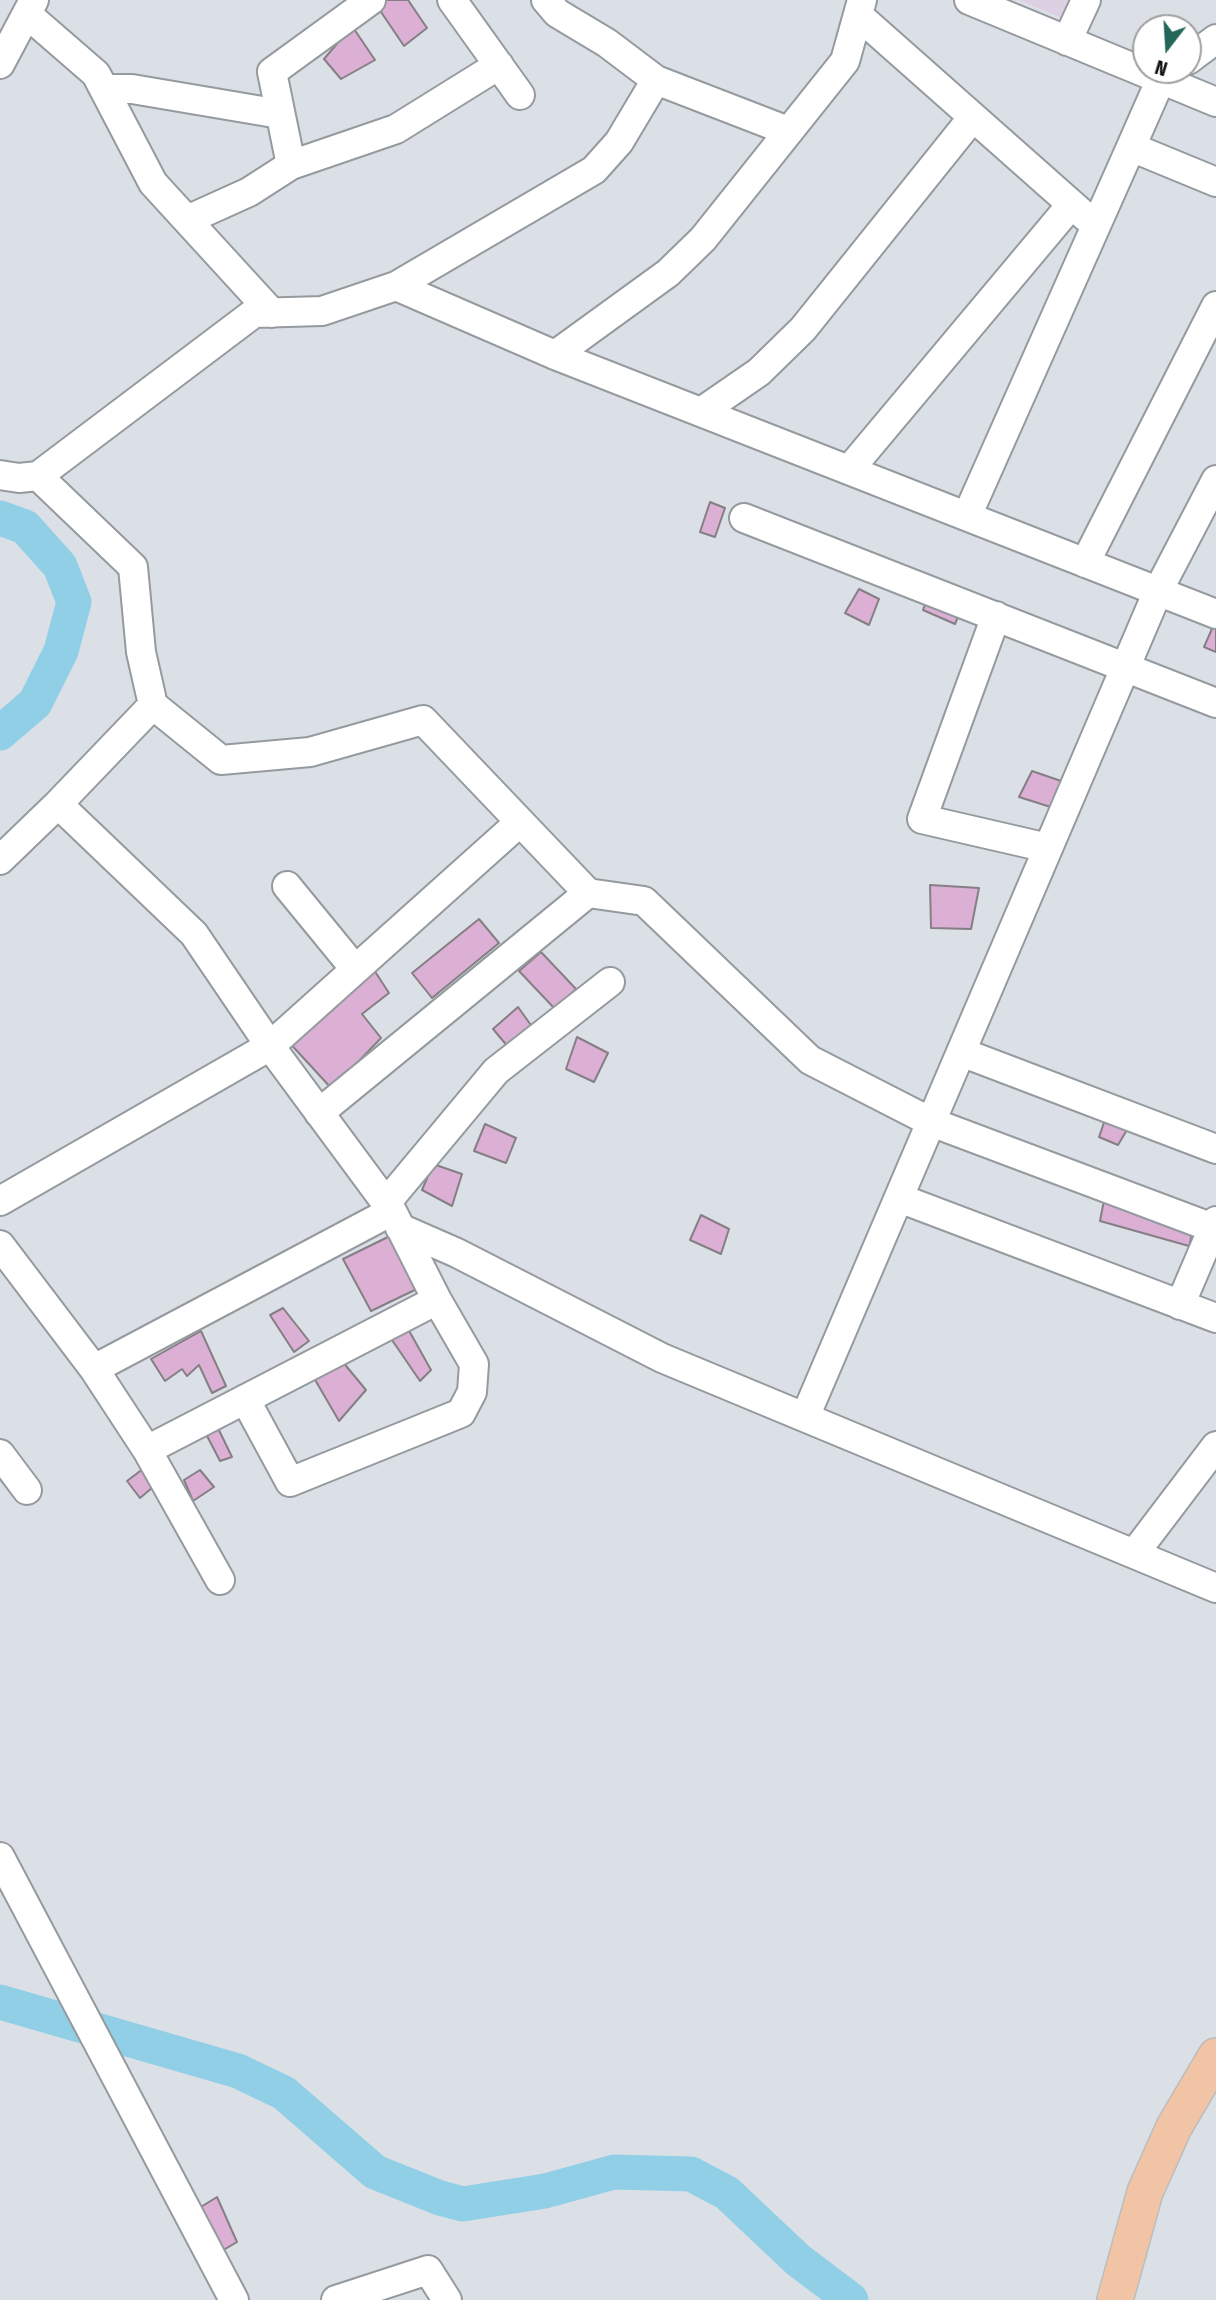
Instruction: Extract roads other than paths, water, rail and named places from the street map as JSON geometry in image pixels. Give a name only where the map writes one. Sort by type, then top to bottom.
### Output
[{"type":"main road","points":[[1115,2300],[1144,2192],[1174,2127],[1216,2056]]},
{"type":"street","points":[[291,165],[272,72],[371,0]]},
{"type":"street","points":[[452,0],[520,95]]},
{"type":"street","points":[[545,0],[557,13],[607,43],[656,80],[789,131]]},
{"type":"street","points":[[969,0],[1067,41],[1132,63]]},
{"type":"street","points":[[1067,41],[1086,0]]},
{"type":"street","points":[[0,64],[31,8],[96,74],[153,183],[272,313]]},
{"type":"street","points":[[555,355],[668,273],[703,239],[845,61],[861,8],[973,117],[1096,226]]},
{"type":"street","points":[[187,220],[249,192],[291,165],[396,129],[499,65]]},
{"type":"street","points":[[0,475],[19,478],[38,476],[254,313],[322,311],[396,286],[594,170],[619,142],[656,80]]},
{"type":"street","points":[[967,516],[1131,146],[1162,84]]},
{"type":"street","points":[[1183,84],[1216,102]]},
{"type":"street","points":[[105,89],[132,89],[280,114]]},
{"type":"street","points":[[701,412],[759,372],[803,329],[973,117]]},
{"type":"street","points":[[1131,146],[1216,182]]},
{"type":"street","points":[[849,470],[1072,205]]},
{"type":"street","points":[[396,286],[555,355],[1216,614]]},
{"type":"street","points":[[1085,562],[1216,306]]},
{"type":"street","points":[[38,476],[133,567],[141,652],[153,705],[221,760],[310,752],[423,720],[588,893],[644,901],[810,1060],[932,1122],[1215,1225],[1180,1304]]},
{"type":"street","points":[[805,1417],[1158,591],[1216,480]]},
{"type":"street","points":[[744,518],[1216,703]]},
{"type":"street","points":[[996,616],[922,819],[1048,848]]},
{"type":"street","points":[[0,860],[153,705]]},
{"type":"street","points":[[58,804],[194,934],[270,1046],[393,1214],[437,1300],[474,1364],[472,1392],[461,1413],[290,1482],[245,1399]]},
{"type":"street","points":[[0,1201],[270,1046],[520,822]]},
{"type":"street","points":[[287,886],[355,970]]},
{"type":"street","points":[[319,1112],[588,893]]},
{"type":"street","points":[[94,1368],[393,1214],[496,1071],[610,982]]},
{"type":"street","points":[[961,1052],[1216,1149]]},
{"type":"street","points":[[899,1198],[1216,1318]]},
{"type":"street","points":[[393,1214],[457,1253],[662,1358],[1216,1588]]},
{"type":"street","points":[[0,1245],[94,1368],[147,1450],[220,1580]]},
{"type":"street","points":[[147,1450],[437,1300]]},
{"type":"street","points":[[1134,1554],[1216,1446]]},
{"type":"street","points":[[0,1454],[27,1490]]},
{"type":"street","points":[[0,1857],[234,2300]]},
{"type":"street","points":[[336,2300],[428,2270],[447,2300]]},
{"type":"waterway","points":[[0,518],[25,527],[60,566],[74,602],[61,651],[35,703],[0,733]]},
{"type":"waterway","points":[[0,2002],[238,2071],[284,2093],[375,2172],[440,2198],[463,2204],[545,2191],[614,2172],[691,2174],[727,2193],[798,2260],[851,2300]]}]
